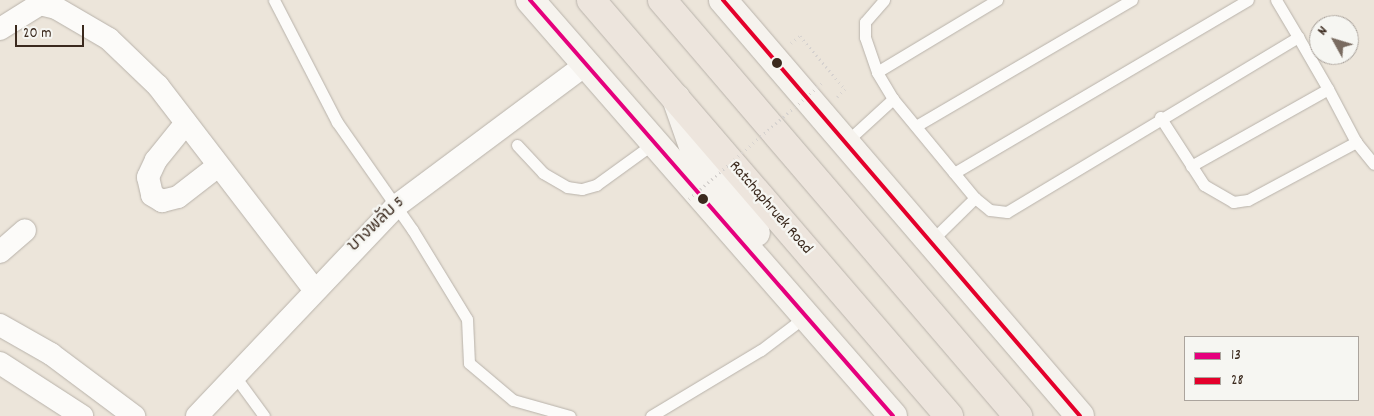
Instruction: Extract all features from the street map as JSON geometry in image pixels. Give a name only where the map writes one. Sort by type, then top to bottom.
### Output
[{"type":"main road","points":[[530,0],[585,65],[842,353],[893,416]]},
{"type":"main road","name":"Ratchaphruek Road","points":[[590,0],[949,416]]},
{"type":"main road","points":[[662,0],[1018,416]]},
{"type":"main road","points":[[723,0],[1080,416]]},
{"type":"main road","points":[[676,98],[696,155],[805,292],[842,353]]},
{"type":"street","points":[[0,29],[33,6],[56,8],[126,54],[186,122],[313,288]]},
{"type":"street","name":"บางพลับ 5","points":[[207,412],[234,375],[313,288],[396,206],[585,65]]},
{"type":"street","points":[[186,122],[156,160],[148,177],[152,195],[162,202],[178,197],[218,166]]},
{"type":"street","points":[[0,252],[25,230]]},
{"type":"street","points":[[0,325],[74,372],[134,416]]},
{"type":"street","points":[[0,363],[82,416]]},
{"type":"street","points":[[58,401],[74,372]]},
{"type":"lane","points":[[274,0],[337,122],[396,206],[467,319],[469,363],[513,400],[570,416]]},
{"type":"lane","points":[[884,0],[865,22],[865,37],[877,72],[894,99],[974,198],[990,210],[1007,212],[1160,117],[1298,37]]},
{"type":"lane","points":[[877,72],[997,0]]},
{"type":"lane","points":[[916,126],[1132,0]]},
{"type":"lane","points":[[954,173],[1248,0]]},
{"type":"lane","points":[[1276,0],[1328,89],[1356,142],[1374,164]]},
{"type":"lane","points":[[1191,166],[1328,89]]},
{"type":"lane","points":[[846,142],[894,99]]},
{"type":"lane","points":[[1160,117],[1191,166],[1219,196],[1248,200],[1356,142]]},
{"type":"lane","points":[[517,144],[544,173],[567,187],[582,189],[596,185],[654,143]]},
{"type":"lane","points":[[930,242],[974,198]]},
{"type":"lane","points":[[651,416],[761,350],[807,316]]},
{"type":"lane","points":[[234,375],[264,416]]},
{"type":"path","points":[[800,36],[845,89],[836,99],[831,94]]},
{"type":"path","points":[[689,199],[822,83],[826,88]]},
{"type":"transit line","name":"13","points":[[530,0],[893,416]]},
{"type":"transit line","name":"28","points":[[723,0],[1080,416]]}]
